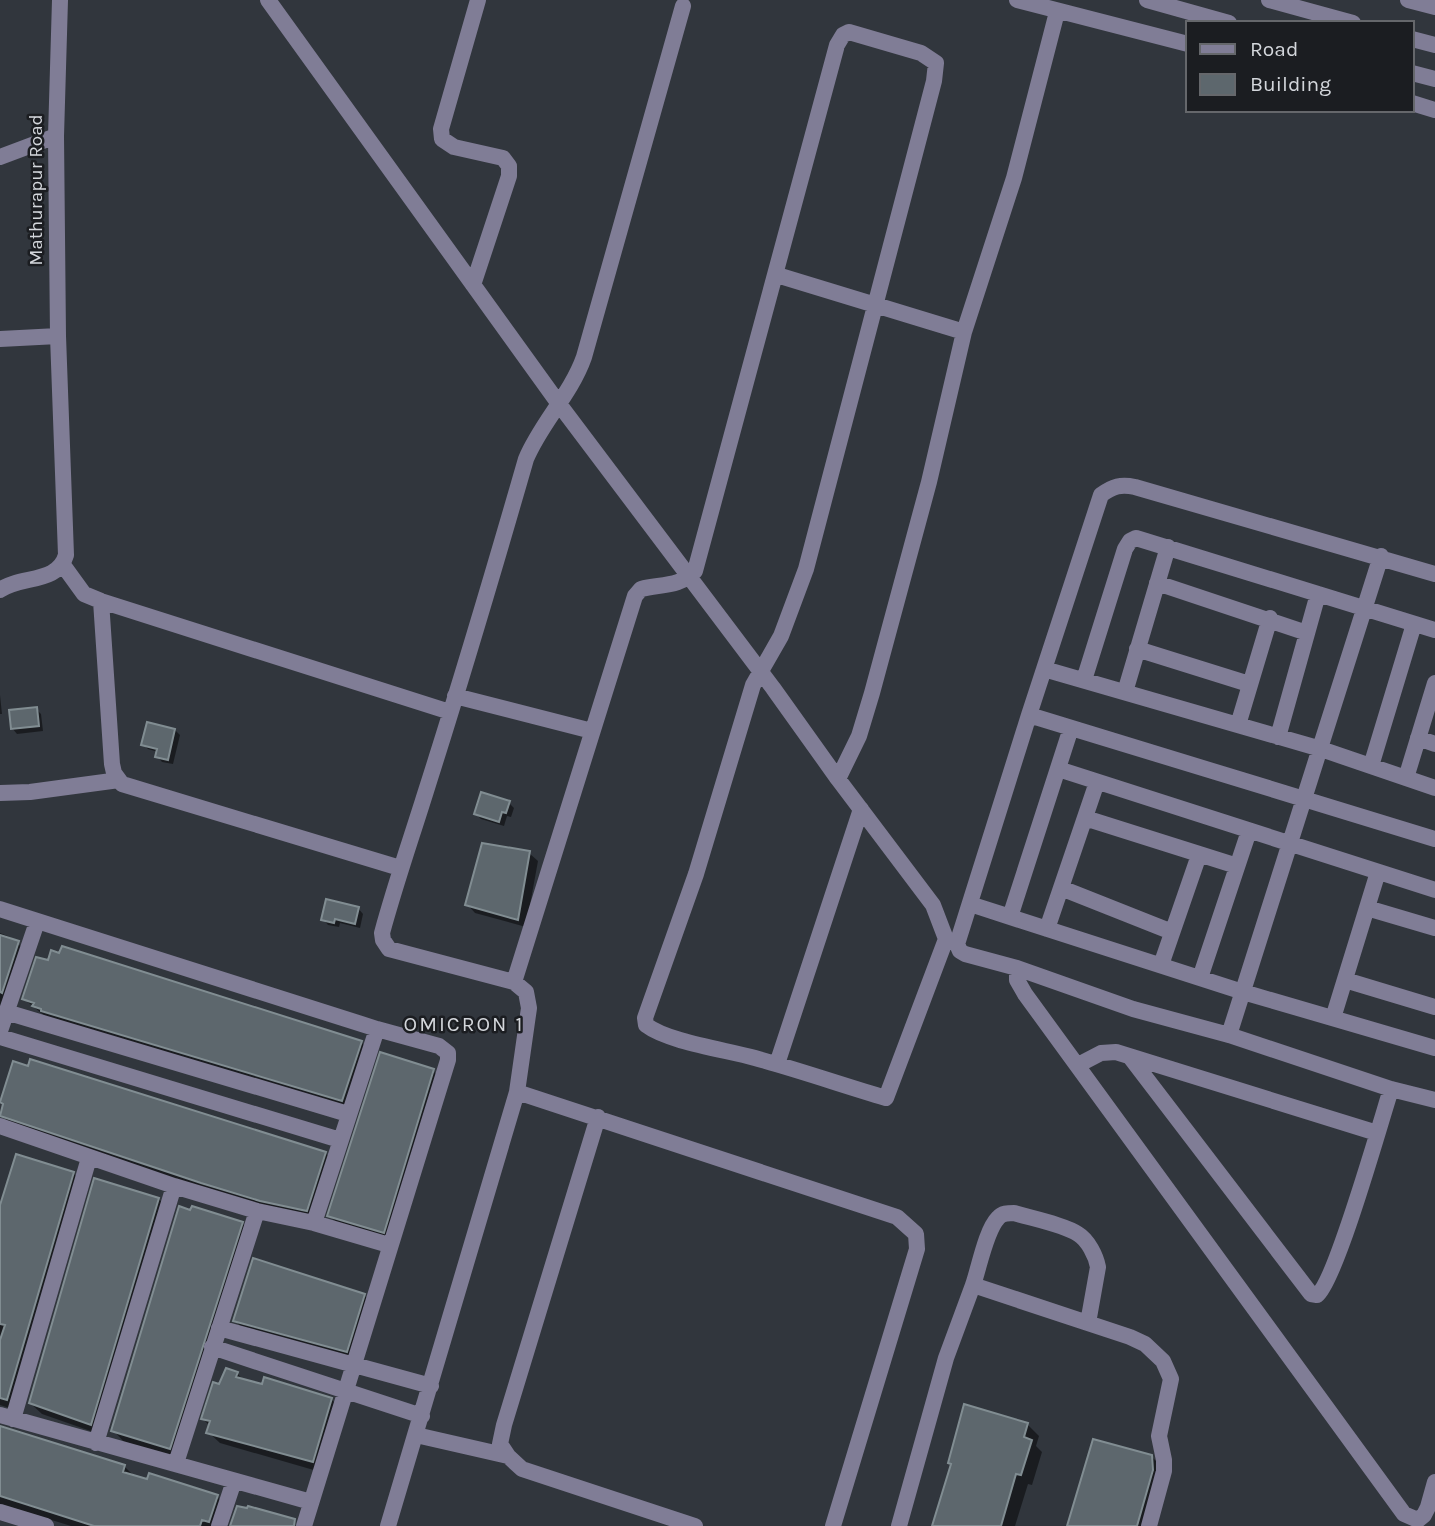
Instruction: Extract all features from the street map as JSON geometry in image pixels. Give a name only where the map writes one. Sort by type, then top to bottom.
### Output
[{"type":"street","name":"Mathurapur Road","points":[[60,0],[56,136],[58,337],[67,546],[63,565]]},
{"type":"street","points":[[268,0],[559,404],[689,578],[760,672],[838,779],[933,905],[946,939],[886,1098],[777,1064],[652,1030],[646,1025],[645,1018],[682,919],[753,685],[760,672],[781,636],[806,569],[936,63],[921,52],[849,32],[843,35],[837,45],[695,571],[689,578],[678,583],[641,589],[635,596],[514,982]]},
{"type":"street","points":[[473,285],[509,176],[509,166],[503,158],[454,147],[442,139],[441,129],[478,0]]},
{"type":"street","points":[[1017,0],[1186,44]]},
{"type":"street","points":[[1147,0],[1223,21]]},
{"type":"street","points":[[1269,0],[1346,21]]},
{"type":"street","points":[[1408,0],[1435,7]]},
{"type":"street","points":[[388,1526],[517,1092],[529,1008],[526,992],[514,982],[398,953],[385,946],[382,933],[526,459],[532,445],[579,372],[584,357],[683,6]]},
{"type":"street","points":[[838,779],[859,736],[882,657],[929,482],[964,332],[1014,178],[1057,12]]},
{"type":"street","points":[[1414,40],[1435,45]]},
{"type":"street","points":[[1414,74],[1435,79]]},
{"type":"street","points":[[1414,104],[1435,110]]},
{"type":"street","points":[[0,158],[56,136]]},
{"type":"street","points":[[777,275],[964,332]]},
{"type":"street","points":[[0,340],[58,337]]},
{"type":"street","points":[[1435,574],[1381,556],[1135,487],[1111,487],[1101,495],[1028,715],[957,944],[960,951],[1133,1009],[1229,1035],[1391,1089],[1435,1100]]},
{"type":"street","points":[[1084,680],[1130,541],[1136,538],[1435,631]]},
{"type":"street","points":[[1125,692],[1168,547]]},
{"type":"street","points":[[1229,1035],[1381,556]]},
{"type":"street","points":[[0,590],[29,578],[46,576],[63,565],[85,594],[101,601],[450,712]]},
{"type":"street","points":[[1157,583],[1307,632]]},
{"type":"street","points":[[1278,737],[1318,594]]},
{"type":"street","points":[[101,601],[111,764],[122,784],[400,869]]},
{"type":"street","points":[[1237,725],[1270,618]]},
{"type":"street","points":[[1371,766],[1414,624]]},
{"type":"street","points":[[1138,649],[1249,684]]},
{"type":"street","points":[[1044,668],[1321,749],[1435,788]]},
{"type":"street","points":[[1406,778],[1435,683]]},
{"type":"street","points":[[455,696],[592,732]]},
{"type":"street","points":[[1028,715],[1435,839]]},
{"type":"street","points":[[1010,917],[1071,728]]},
{"type":"street","points":[[1418,738],[1435,744]]},
{"type":"street","points":[[1058,769],[1435,890]]},
{"type":"street","points":[[0,793],[30,792],[119,780]]},
{"type":"street","points":[[1048,929],[1097,782]]},
{"type":"street","points":[[777,1064],[861,809]]},
{"type":"street","points":[[1085,818],[1237,866]]},
{"type":"street","points":[[1200,978],[1249,831]]},
{"type":"street","points":[[1161,965],[1199,855]]},
{"type":"street","points":[[1333,1018],[1377,872]]},
{"type":"street","points":[[1061,888],[1172,932]]},
{"type":"street","points":[[970,904],[1243,992],[1435,1048]]},
{"type":"street","points":[[1367,908],[1435,928]]},
{"type":"street","points":[[0,909],[377,1029],[439,1045],[448,1054],[304,1526]]},
{"type":"street","points":[[0,1031],[37,922]]},
{"type":"street","points":[[1017,968],[1020,986],[1404,1514],[1418,1520],[1424,1516],[1435,1482]]},
{"type":"street","points":[[1345,980],[1435,1007]]},
{"type":"street","points":[[6,1012],[348,1114]]},
{"type":"street","points":[[314,1223],[377,1029]]},
{"type":"street","points":[[0,1037],[340,1140]]},
{"type":"street","points":[[1078,1065],[1108,1051],[1377,1133]]},
{"type":"street","points":[[1130,1057],[1311,1294],[1317,1295],[1323,1291],[1331,1271],[1391,1089]]},
{"type":"street","points":[[517,1092],[897,1217],[916,1234],[918,1249],[833,1526]]},
{"type":"street","points":[[598,1117],[500,1444],[522,1469],[695,1526]]},
{"type":"street","points":[[0,1126],[174,1186],[389,1245]]},
{"type":"street","points":[[89,1158],[7,1417],[311,1502]]},
{"type":"street","points":[[96,1443],[174,1186]]},
{"type":"street","points":[[176,1463],[257,1210]]},
{"type":"street","points":[[899,1526],[946,1358],[974,1285],[992,1227],[998,1218],[1005,1213],[1014,1213],[1077,1233],[1088,1245],[1098,1267],[1088,1323]]},
{"type":"street","points":[[974,1285],[1145,1344],[1169,1369],[1171,1379],[1159,1436],[1164,1471],[1149,1526]]},
{"type":"street","points":[[219,1328],[355,1363],[431,1386]]},
{"type":"street","points":[[212,1347],[422,1416]]},
{"type":"street","points":[[416,1435],[508,1456]]},
{"type":"street","points":[[219,1526],[234,1481]]},
{"type":"street","points":[[0,1512],[47,1526]]},
{"type":"building","points":[[37,707],[39,726],[11,729],[9,710]]},
{"type":"building","points":[[147,722],[175,729],[168,760],[155,757],[157,749],[141,745]]},
{"type":"building","points":[[481,792],[510,801],[499,822],[474,814]]},
{"type":"building","points":[[482,843],[530,851],[518,920],[465,905]]},
{"type":"building","points":[[326,899],[359,907],[355,924],[335,919],[334,923],[321,920]]},
{"type":"building","points":[[0,935],[19,941],[2,993],[0,992]]},
{"type":"building","points":[[62,946],[362,1041],[342,1101],[41,1011],[32,1006],[34,1003],[22,999],[36,957],[48,960],[51,950],[59,953]]},
{"type":"building","points":[[380,1052],[434,1069],[384,1233],[327,1216]]},
{"type":"building","points":[[30,1059],[326,1152],[307,1211],[260,1201],[201,1183],[0,1116],[3,1104],[0,1102],[13,1061],[28,1066]]},
{"type":"building","points":[[16,1154],[74,1172],[7,1400],[0,1398],[0,1340],[5,1325],[0,1324],[0,1205]]},
{"type":"building","points":[[94,1178],[159,1198],[91,1425],[29,1403]]},
{"type":"building","points":[[179,1206],[190,1210],[192,1206],[243,1222],[170,1449],[111,1431]]},
{"type":"building","points":[[253,1258],[365,1294],[347,1352],[233,1321]]},
{"type":"building","points":[[226,1368],[238,1372],[236,1377],[262,1384],[264,1377],[332,1398],[313,1462],[206,1433],[210,1421],[201,1419],[213,1382],[219,1384]]},
{"type":"building","points":[[964,1404],[1028,1423],[1024,1437],[1032,1440],[1021,1475],[1016,1474],[1001,1526],[932,1526],[951,1464],[948,1463]]},
{"type":"building","points":[[0,1426],[125,1465],[123,1472],[147,1479],[149,1473],[218,1495],[209,1522],[202,1520],[200,1526],[94,1526],[0,1496]]},
{"type":"building","points":[[1093,1439],[1152,1455],[1153,1470],[1137,1526],[1067,1526]]},
{"type":"building","points":[[237,1506],[248,1506],[295,1519],[294,1526],[230,1526]]},
{"type":"district","name":"OMICRON 1","points":[[464,1024]]}]
